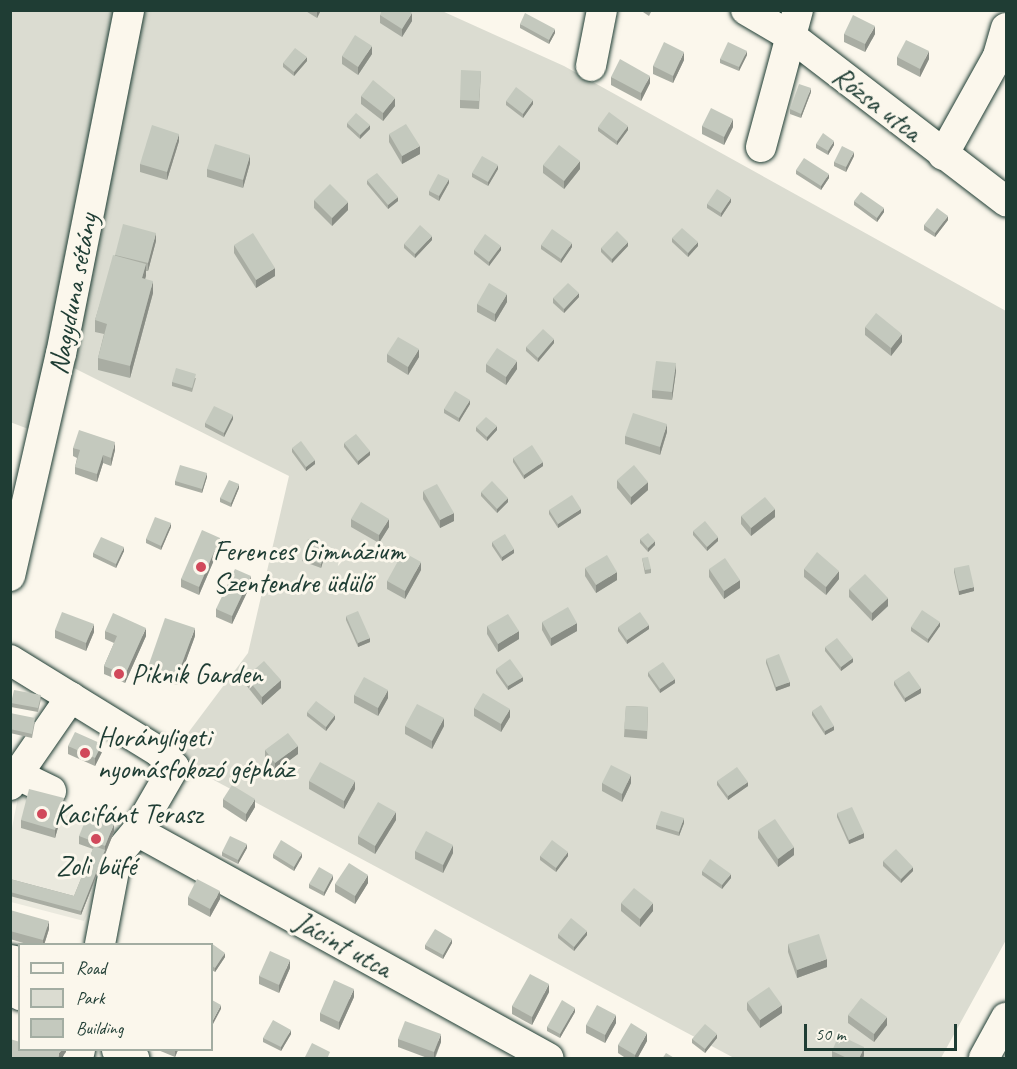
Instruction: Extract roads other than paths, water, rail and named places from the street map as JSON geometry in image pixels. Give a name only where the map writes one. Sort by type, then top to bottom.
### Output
[{"type":"street","name":"Nagyduna sétány","points":[[10,576],[62,354],[129,10]]},
{"type":"street","points":[[591,66],[602,10]]},
{"type":"street","name":"Rózsa utca","points":[[746,10],[795,24],[943,156],[1006,201]]},
{"type":"street","points":[[761,147],[795,24]]},
{"type":"street","points":[[943,156],[1004,48]]},
{"type":"street","points":[[10,660],[158,750],[174,767],[137,831],[117,855],[100,943]]},
{"type":"street","points":[[51,791],[13,779],[71,697]]},
{"type":"street","name":"Jácint utca","points":[[137,831],[549,1059]]},
{"type":"street","points":[[984,1059],[1006,1018]]},
{"type":"street","points":[[119,1051],[134,1059]]},
{"type":"place","name":"Ferences Gimnázium Szentendre üdülő","points":[[201,567]]},
{"type":"place","name":"Piknik Garden","points":[[119,674]]},
{"type":"place","name":"Horányligeti nyomásfokozó gépház","points":[[85,753]]},
{"type":"place","name":"Kacifánt Terasz","points":[[42,814]]},
{"type":"place","name":"Zoli büfé","points":[[96,839]]}]
